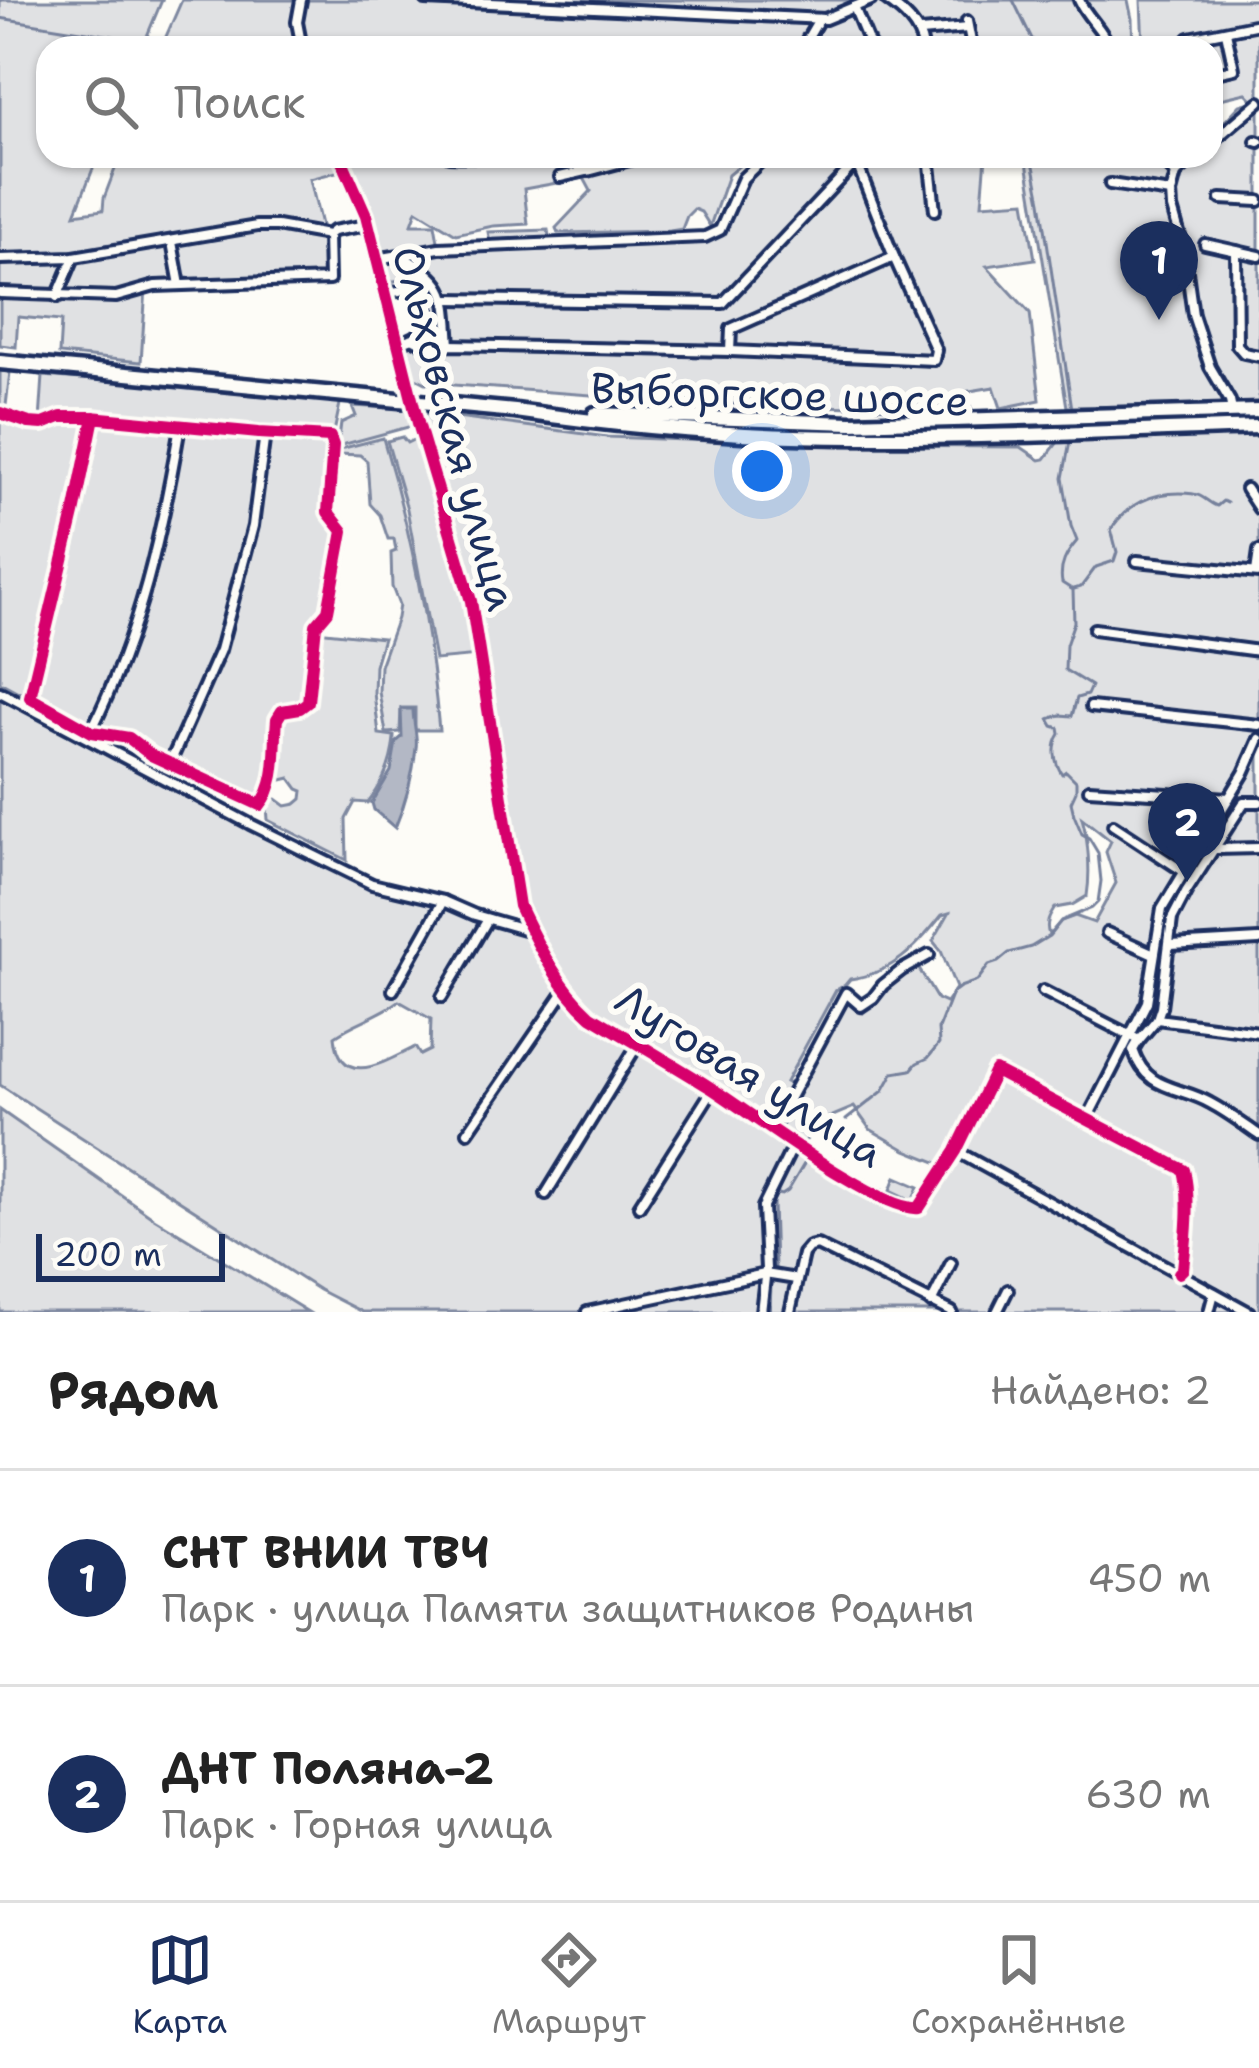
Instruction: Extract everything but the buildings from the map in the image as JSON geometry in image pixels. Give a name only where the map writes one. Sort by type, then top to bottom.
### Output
[{"type":"main road","name":"Выборгское шоссе","points":[[0,362],[587,421],[788,435],[1259,427]]},
{"type":"main road","name":"Выборгское шоссе","points":[[515,411],[851,423],[1232,411]]},
{"type":"main road","points":[[1232,411],[1259,411]]},
{"type":"street","points":[[300,36],[301,0]]},
{"type":"street","points":[[426,0],[819,19],[871,0]]},
{"type":"street","points":[[886,0],[920,36]]},
{"type":"street","points":[[1079,0],[1105,36]]},
{"type":"street","points":[[854,7],[866,36]]},
{"type":"street","points":[[809,36],[819,19]]},
{"type":"street","points":[[919,32],[968,24],[970,36]]},
{"type":"street","points":[[1201,36],[1259,24]]},
{"type":"street","points":[[1223,71],[1234,69],[1226,32]]},
{"type":"street","points":[[1223,133],[1259,102]]},
{"type":"street","name":"Ольховская улица","points":[[346,168],[360,195],[471,602],[514,882],[532,932]]},
{"type":"street","points":[[560,177],[596,168]]},
{"type":"street","points":[[377,259],[439,248],[714,235],[742,178],[753,168]]},
{"type":"street","points":[[446,299],[723,302],[847,168]]},
{"type":"street","points":[[414,339],[431,349],[450,345],[730,351],[934,360],[936,350],[859,168]]},
{"type":"street","points":[[930,168],[935,210]]},
{"type":"street","points":[[1170,168],[1176,174],[1173,214],[1196,325],[1232,411]]},
{"type":"street","points":[[1176,174],[1183,168]]},
{"type":"street","points":[[1109,184],[1171,193]]},
{"type":"street","points":[[1221,199],[1259,200]]},
{"type":"street","points":[[0,259],[74,257],[257,226],[328,235],[367,225]]},
{"type":"street","points":[[0,292],[116,297],[155,286],[329,280],[328,235]]},
{"type":"street","points":[[172,242],[180,285]]},
{"type":"street","points":[[1204,244],[1259,256]]},
{"type":"street","points":[[1235,251],[1237,344],[1244,353],[1259,356]]},
{"type":"street","points":[[400,256],[435,278],[445,291],[450,345]]},
{"type":"street","points":[[57,297],[74,257]]},
{"type":"street","points":[[730,351],[730,328],[894,257]]},
{"type":"street","points":[[388,293],[410,289],[427,299],[426,324],[414,339],[400,342]]},
{"type":"street","points":[[0,413],[43,424],[62,417],[94,417],[322,435],[332,440],[328,512],[343,531],[328,611],[316,625],[308,702],[282,711],[277,719],[272,784],[260,805],[151,755],[129,738],[91,731],[30,698],[94,417]]},
{"type":"street","points":[[91,731],[149,581],[165,519],[180,425]]},
{"type":"street","points":[[170,763],[220,650],[254,526],[265,434]]},
{"type":"street","points":[[1246,489],[1259,509]]},
{"type":"street","points":[[1137,561],[1258,573],[1259,551]]},
{"type":"street","points":[[1094,629],[1259,651]]},
{"type":"street","points":[[0,692],[352,875],[532,932]]},
{"type":"street","points":[[1091,707],[1259,725]]},
{"type":"street","points":[[1087,1119],[1134,1038],[1147,1002],[1162,909],[1259,739]]},
{"type":"street","points":[[1089,789],[1229,798]]},
{"type":"street","points":[[1259,802],[1243,803],[1172,919],[1164,995],[1157,1018],[1134,1038],[1133,1050],[1156,1084],[1209,1102],[1259,1135]]},
{"type":"street","points":[[1113,825],[1183,872]]},
{"type":"street","points":[[1216,849],[1259,848]]},
{"type":"street","points":[[393,990],[443,902]]},
{"type":"street","points":[[442,997],[488,919]]},
{"type":"street","name":"Луговая улица","points":[[532,932],[566,989],[591,1016],[713,1089],[828,1167],[900,1206],[919,1208],[956,1151]]},
{"type":"street","points":[[1107,933],[1154,954]]},
{"type":"street","points":[[1171,945],[1259,940]]},
{"type":"street","points":[[773,1129],[846,993],[861,1006],[868,1003],[883,985],[928,955]]},
{"type":"street","points":[[468,1132],[566,989]]},
{"type":"street","points":[[1043,991],[1134,1038]]},
{"type":"street","points":[[1157,1018],[1259,1033]]},
{"type":"street","points":[[546,1194],[638,1044]]},
{"type":"street","points":[[1179,1273],[1187,1232],[1184,1170],[995,1071],[956,1151],[1249,1312]]},
{"type":"street","points":[[639,1206],[713,1089]]},
{"type":"street","points":[[761,1312],[765,1200],[794,1144]]},
{"type":"street","points":[[790,1312],[803,1255],[817,1245],[952,1312]]},
{"type":"street","points":[[931,1303],[951,1263]]},
{"type":"street","points":[[587,1312],[765,1274],[796,1279]]},
{"type":"street","points":[[997,1312],[1008,1290]]},
{"type":"street","points":[[1208,1312],[1214,1293]]},
{"type":"shaded area","points":[[0,0],[162,0],[147,36],[36,36],[36,168],[93,168],[75,214],[103,210],[115,168],[736,168],[728,175],[710,226],[694,209],[682,229],[558,233],[556,228],[591,191],[584,178],[524,189],[528,224],[456,234],[417,210],[412,224],[435,224],[439,247],[491,245],[488,232],[548,230],[550,242],[714,235],[743,178],[753,168],[985,168],[982,204],[1025,201],[1035,259],[987,266],[1030,313],[1040,400],[1001,408],[994,387],[964,392],[972,410],[701,403],[426,383],[414,377],[404,352],[425,332],[429,298],[404,288],[402,280],[393,281],[390,290],[382,263],[386,263],[385,251],[379,253],[373,219],[347,169],[310,179],[329,280],[146,288],[141,362],[59,354],[61,321],[18,317],[16,347],[0,345]]},
{"type":"shaded area","points":[[182,0],[1128,0],[1133,36],[166,36]]},
{"type":"shaded area","points":[[1141,0],[1259,0],[1259,406],[1240,407],[1229,395],[1216,406],[1067,407],[1028,168],[1223,168],[1223,121],[1240,105],[1254,101],[1246,93],[1223,98],[1223,36],[1142,36]]},
{"type":"shaded area","points":[[0,371],[10,372],[5,414],[40,421],[43,376],[341,399],[332,442],[328,511],[343,531],[328,611],[316,631],[383,638],[374,693],[379,734],[394,736],[389,765],[378,788],[368,803],[355,802],[346,819],[347,860],[268,820],[267,806],[274,797],[286,806],[302,799],[303,791],[290,778],[282,780],[277,771],[260,805],[136,742],[85,728],[0,682]]},
{"type":"shaded area","points":[[352,406],[407,409],[412,426],[338,446],[341,423],[356,416]]},
{"type":"shaded area","points":[[427,413],[607,437],[1021,447],[1040,460],[1058,442],[1259,435],[1259,1312],[362,1312],[319,1290],[0,1085],[0,692],[372,884],[510,925],[526,923],[478,656],[435,660],[407,509],[387,441],[402,437],[407,443],[421,436],[418,423]],"holes":[[[1082,818],[1111,841],[1106,852],[1116,883],[1094,923],[1075,916],[1061,921],[1049,935],[1048,921],[1055,908],[1087,896]],[[949,913],[933,941],[956,988],[946,1003],[937,999],[916,964],[887,985],[863,1013],[844,1000],[796,1088],[786,1082],[836,990],[902,957]],[[399,1001],[431,1019],[430,1050],[420,1055],[415,1047],[366,1067],[346,1063],[335,1036]],[[854,1107],[870,1129],[946,1166],[931,1193],[925,1191],[920,1200],[915,1196],[919,1187],[896,1177],[891,1190],[910,1199],[888,1193],[885,1199],[880,1196],[883,1189],[867,1184],[865,1188],[863,1180],[801,1149],[816,1123]]]},
{"type":"shaded area","points":[[383,438],[418,583],[439,730],[415,730],[415,708],[401,708],[400,732],[386,733],[380,666],[399,605],[392,587],[394,539],[388,539],[380,515],[370,504],[367,461],[360,455],[339,454],[340,449]]},
{"type":"shaded area","points":[[401,709],[413,709],[416,744],[395,828],[372,803],[391,771],[396,742],[402,737]]},
{"type":"shaded area","points":[[0,1110],[154,1218],[308,1312],[0,1312]]},
{"type":"waterway","points":[[1013,0],[1031,36]]},
{"type":"waterway","points":[[0,18],[112,36]]},
{"type":"waterway","points":[[1034,168],[1072,409]]},
{"type":"waterway","points":[[846,1120],[883,1091],[893,1073],[911,1070],[928,1058],[939,1044],[938,1029],[952,993],[977,981],[989,965],[1031,947],[1061,921],[1098,902],[1098,853],[1074,815],[1071,802],[1076,781],[1059,769],[1055,754],[1059,728],[1049,719],[1072,716],[1077,698],[1087,695],[1091,686],[1065,670],[1066,645],[1074,622],[1073,590],[1062,583],[1062,571],[1077,541],[1063,478],[1071,436]]},
{"type":"waterway","points":[[1074,589],[1096,567],[1114,561],[1117,552],[1111,529],[1141,502],[1185,493],[1217,506],[1227,503]]},
{"type":"waterway","points":[[775,1268],[775,1193],[788,1191],[804,1164]]},
{"type":"waterway","points":[[770,1312],[771,1283]]},
{"type":"cycle path","points":[[345,168],[366,215],[418,423],[471,601],[519,906],[559,979],[591,1016],[711,1088],[847,1179],[901,1205],[919,1208],[956,1151],[995,1071],[1184,1170],[1187,1219],[1179,1273]]},
{"type":"cycle path","points":[[0,413],[29,423],[91,417],[259,433],[330,437],[328,512],[343,531],[328,611],[316,625],[308,702],[282,711],[277,719],[273,776],[260,805],[151,755],[129,738],[92,732],[30,697],[74,514],[94,417]]},
{"type":"place","name":"СНТ ВНИИ ТВЧ","points":[[1159,320]]},
{"type":"place","name":"ДНТ Поляна-2","points":[[1187,882]]}]
